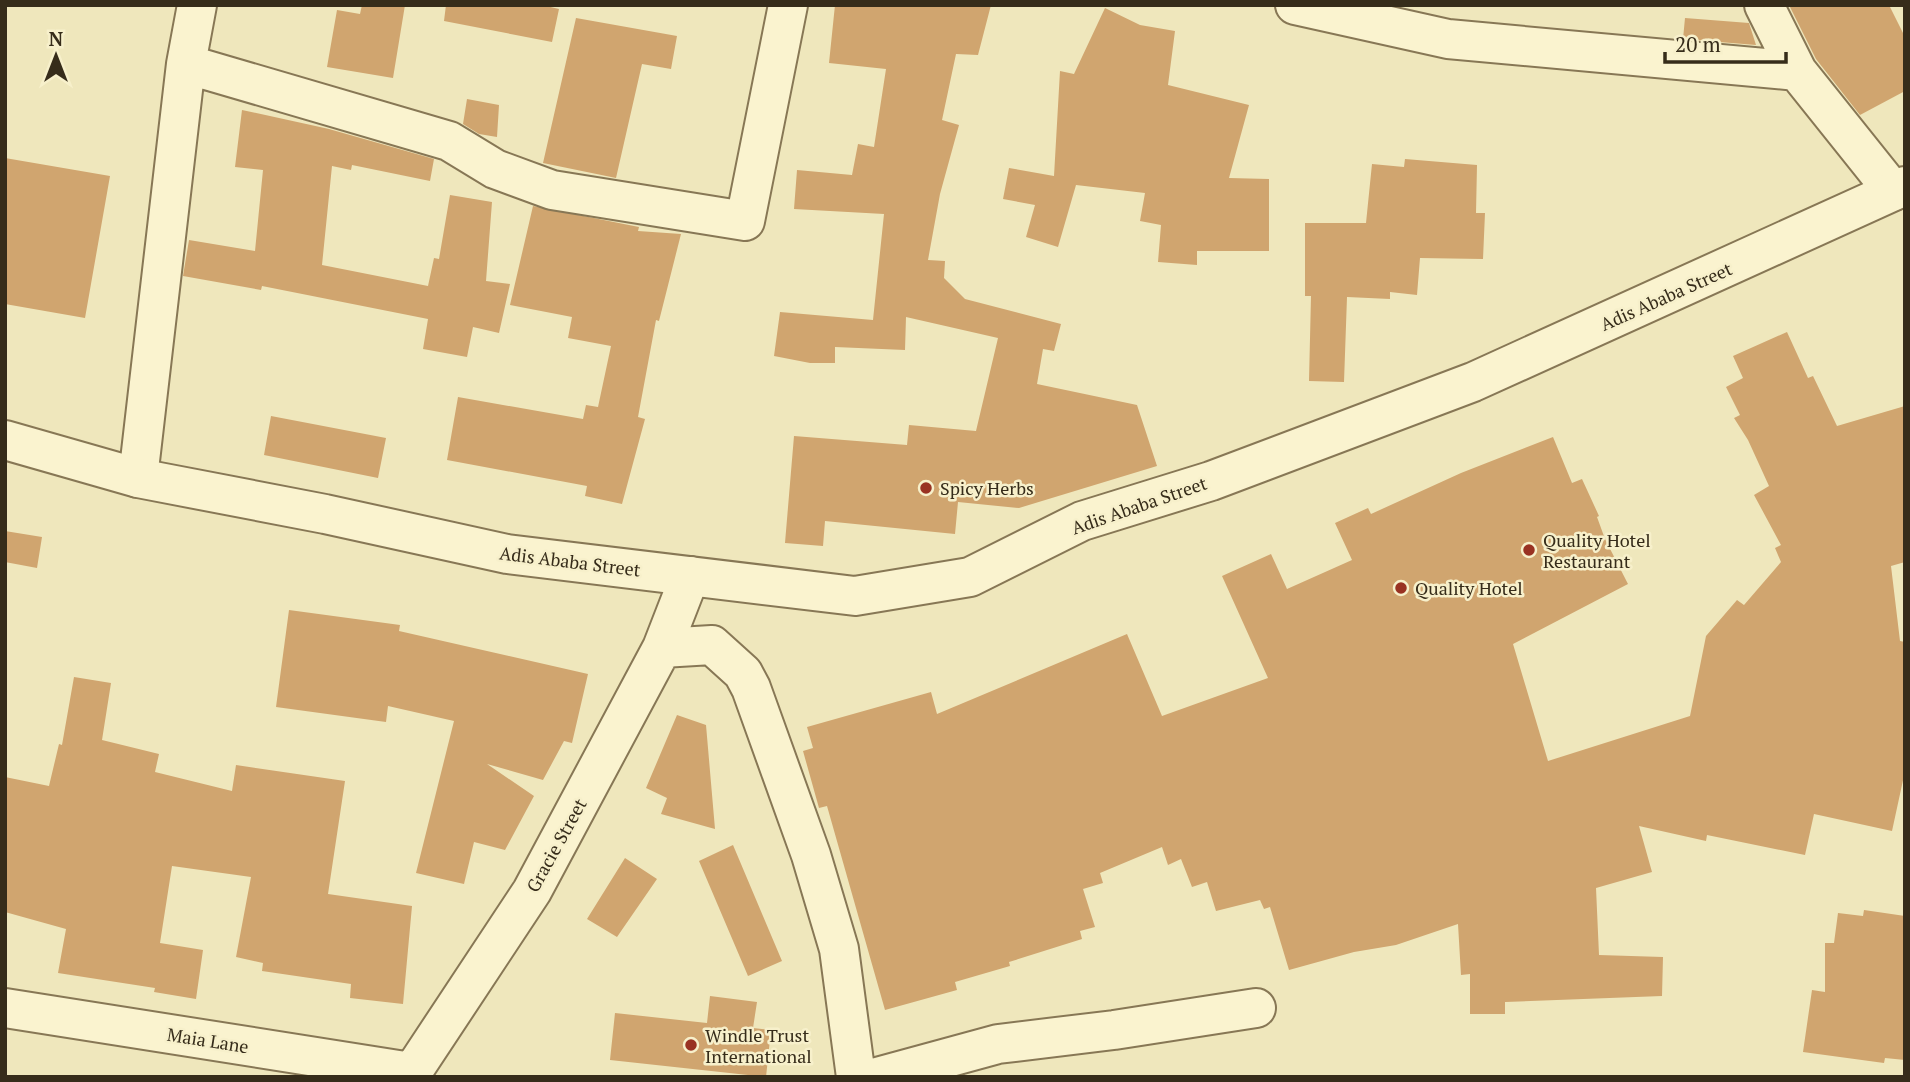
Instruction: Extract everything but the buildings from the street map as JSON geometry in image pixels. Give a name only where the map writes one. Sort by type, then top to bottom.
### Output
[{"type":"street","points":[[138,478],[186,64],[197,5]]},
{"type":"street","points":[[186,64],[449,141],[495,169],[552,190],[745,221],[788,5]]},
{"type":"street","points":[[1298,5],[1448,39],[1797,71]]},
{"type":"street","points":[[1764,5],[1797,71],[1899,189]]},
{"type":"street","name":"Adis Ababa Street","points":[[5,440],[138,478],[325,514],[508,554],[855,596],[970,577],[1082,521],[1211,481],[1473,382],[1899,189]]},
{"type":"street","name":"Gracie Street","points":[[410,1074],[532,891],[662,648],[690,576]]},
{"type":"street","points":[[662,648],[712,645],[743,673],[751,688],[811,855],[839,950],[856,1077]]},
{"type":"street","name":"Maia Lane","points":[[5,1008],[410,1074]]},
{"type":"street","points":[[877,1077],[998,1044],[1114,1030],[1256,1008]]},
{"type":"place","name":"Spicy Herbs","points":[[926,488]]},
{"type":"place","name":"Quality Hotel Restaurant","points":[[1529,550]]},
{"type":"place","name":"Quality Hotel","points":[[1401,588]]},
{"type":"place","name":"Windle Trust International","points":[[691,1045]]}]
